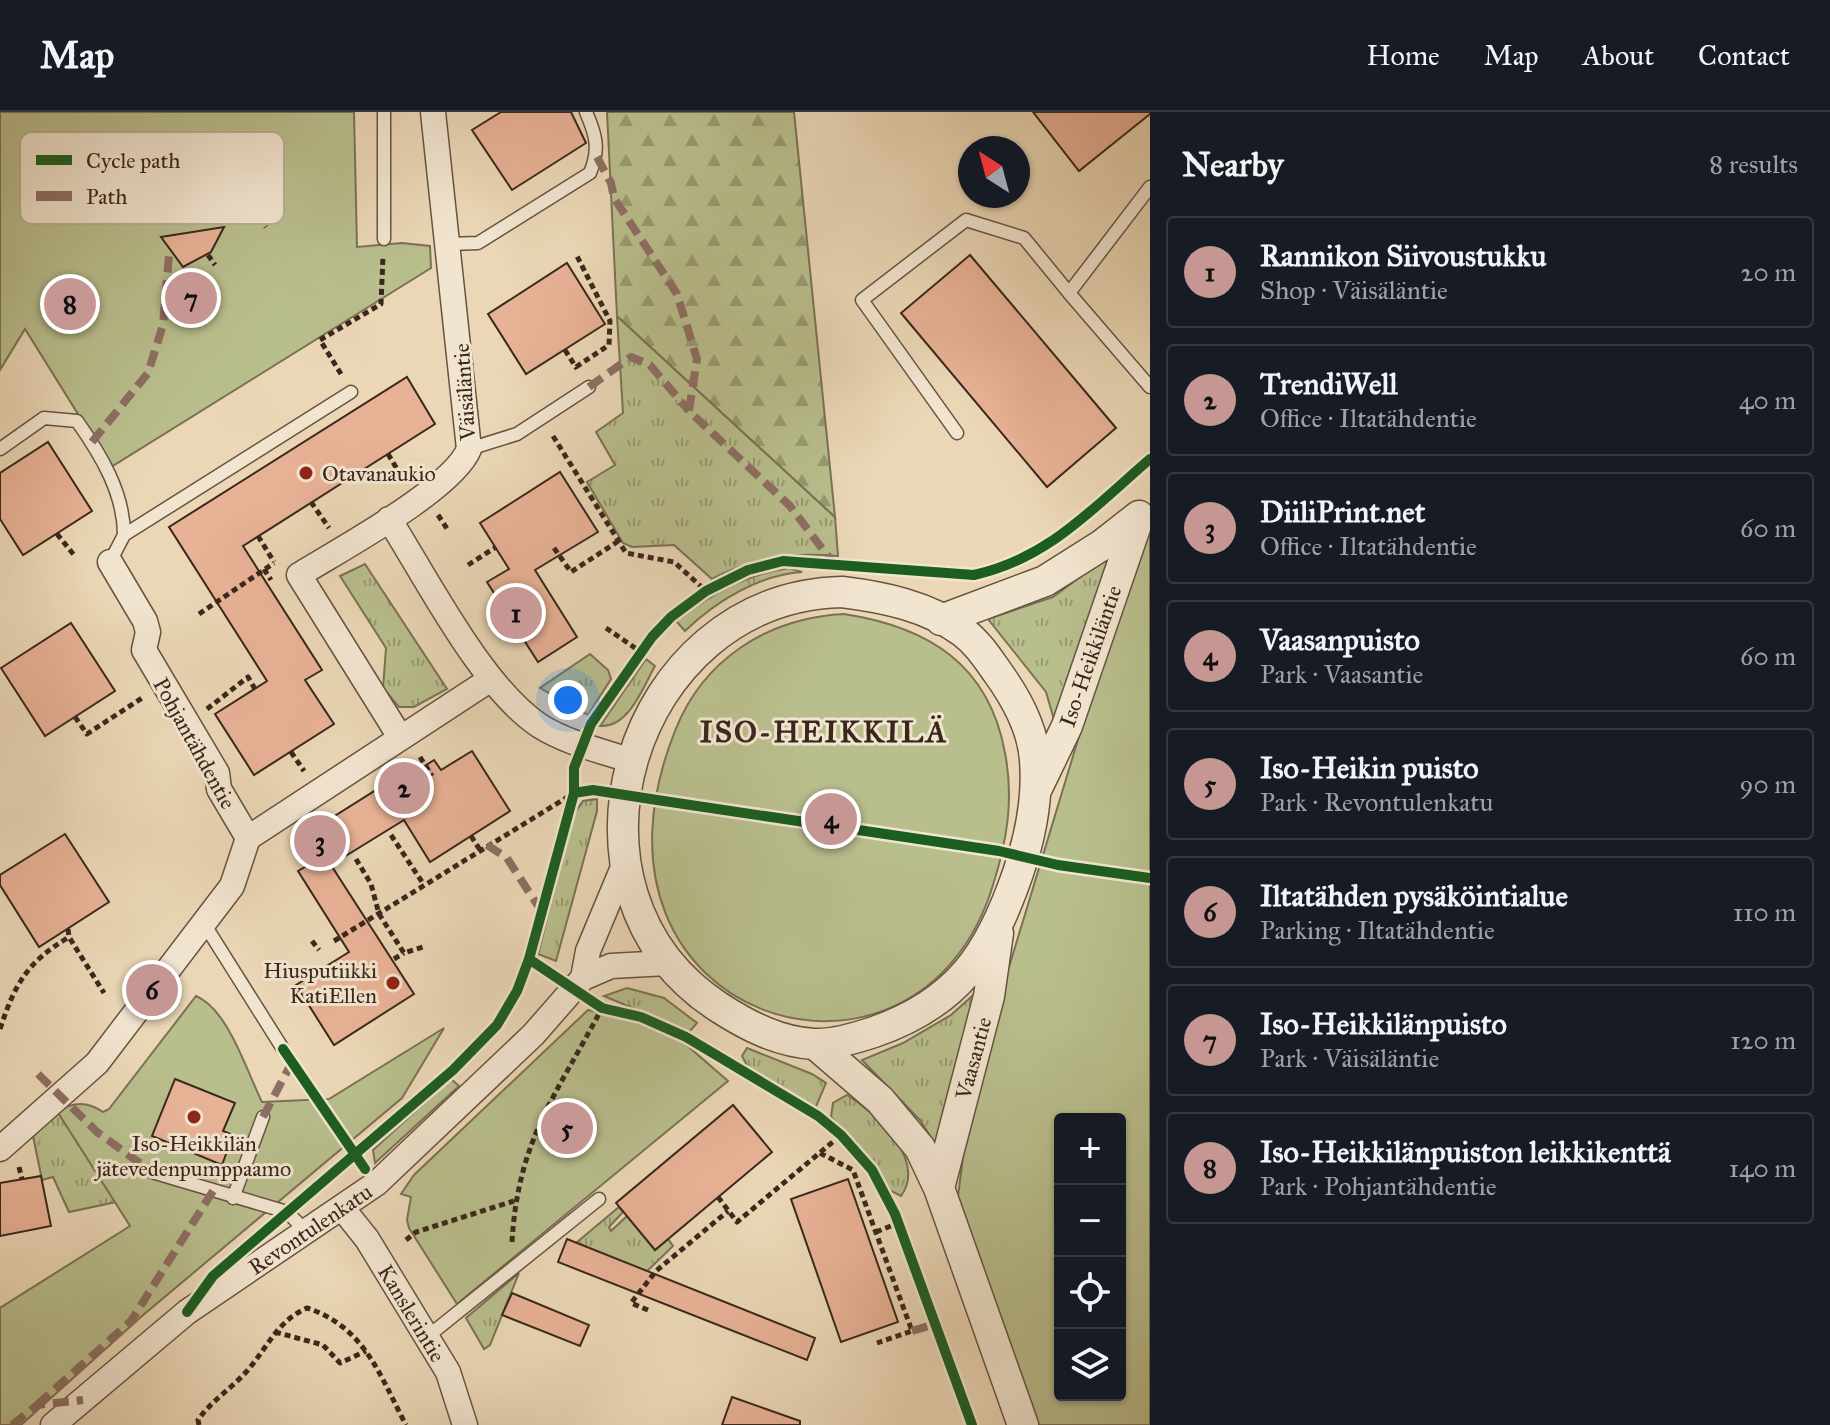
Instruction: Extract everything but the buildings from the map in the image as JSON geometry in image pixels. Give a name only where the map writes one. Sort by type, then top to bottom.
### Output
[{"type":"street","name":"Väisäläntie","points":[[389,519],[456,469],[469,449],[433,112]]},
{"type":"street","name":"Iso-Heikkiläntie","points":[[941,620],[1045,581],[1144,511]]},
{"type":"street","name":"Iso-Heikkiläntie","points":[[1035,792],[1067,726],[1144,511]]},
{"type":"street","points":[[400,737],[299,575],[389,519],[491,679],[513,705],[542,727],[632,761]]},
{"type":"street","name":"Pohjantähdentie","points":[[110,562],[145,621],[148,632],[144,650],[217,773],[219,789],[248,838]]},
{"type":"street","points":[[842,592],[892,601],[941,620],[966,634],[981,649],[1013,698],[1032,741],[1035,792],[1024,855],[999,927],[958,982],[914,1016],[862,1036],[815,1044],[757,1030],[701,995],[667,963],[643,924],[626,860],[625,795],[632,761],[647,722],[665,690],[687,662],[720,631],[756,609],[808,593],[842,592]]},
{"type":"street","points":[[0,1149],[97,1063],[232,886],[248,838],[491,679]]},
{"type":"street","name":"Revontulenkatu","points":[[578,984],[588,951],[626,860]]},
{"type":"street","name":"Vaasantie","points":[[939,1188],[989,996],[999,927]]},
{"type":"street","name":"Revontulenkatu","points":[[53,1425],[187,1312],[343,1209],[388,1173],[533,1035],[578,984],[611,966],[667,963]]},
{"type":"street","points":[[815,1044],[880,1100],[920,1148],[939,1188],[1023,1425]]},
{"type":"street","name":"Kanslerintie","points":[[343,1209],[367,1239],[448,1372],[465,1425]]},
{"type":"lane","points":[[384,112],[384,239]]},
{"type":"lane","points":[[449,244],[478,243],[590,173],[597,157],[597,137],[586,112]]},
{"type":"lane","points":[[1069,293],[1150,187]]},
{"type":"lane","points":[[957,433],[862,300],[966,220],[1024,238],[1150,387]]},
{"type":"lane","points":[[469,449],[517,434],[589,387]]},
{"type":"lane","points":[[124,535],[351,392]]},
{"type":"lane","points":[[0,449],[44,418],[77,421],[92,442],[124,506],[124,535],[110,562]]},
{"type":"lane","points":[[203,922],[283,1049]]},
{"type":"lane","points":[[233,1198],[263,1117]]},
{"type":"lane","points":[[152,1172],[287,1212],[307,1232]]},
{"type":"lane","points":[[427,1337],[599,1199]]},
{"type":"path","points":[[351,392],[320,340],[381,304],[384,239]]},
{"type":"path","points":[[208,255],[215,265]]},
{"type":"path","points":[[565,350],[576,367],[609,345],[610,321],[577,256]]},
{"type":"path","points":[[542,418],[626,553],[674,562],[706,591]]},
{"type":"path","points":[[388,454],[403,479]]},
{"type":"path","points":[[311,502],[327,526]]},
{"type":"path","points":[[57,534],[74,555]]},
{"type":"path","points":[[258,536],[274,562]]},
{"type":"path","points":[[554,548],[571,572],[617,542]]},
{"type":"path","points":[[468,565],[496,547]]},
{"type":"path","points":[[199,614],[264,569],[273,582]]},
{"type":"path","points":[[694,598],[717,584]]},
{"type":"path","points":[[606,628],[644,648],[630,667]]},
{"type":"path","points":[[187,725],[248,677],[255,689]]},
{"type":"path","points":[[75,717],[87,734],[143,698]]},
{"type":"path","points":[[568,807],[574,793],[574,768],[584,745]]},
{"type":"path","points":[[291,752],[304,772]]},
{"type":"path","points":[[419,756],[432,776]]},
{"type":"path","points":[[293,778],[317,764]]},
{"type":"path","points":[[334,941],[574,793],[593,790],[625,795]]},
{"type":"path","points":[[391,835],[424,885]]},
{"type":"path","points":[[471,836],[480,850]]},
{"type":"path","points":[[356,859],[371,884],[379,914],[404,953]]},
{"type":"path","points":[[68,929],[69,937],[104,993]]},
{"type":"path","points":[[0,1029],[25,973],[39,955],[69,937]]},
{"type":"path","points":[[312,941],[319,950]]},
{"type":"path","points":[[394,959],[426,946]]},
{"type":"path","points":[[578,984],[602,1008],[617,1010]]},
{"type":"path","points":[[514,1267],[514,1201],[540,1118],[602,1008]]},
{"type":"path","points":[[829,1126],[851,1147]]},
{"type":"path","points":[[718,1197],[737,1222],[841,1135]]},
{"type":"path","points":[[820,1153],[853,1170],[912,1331],[877,1343]]},
{"type":"path","points":[[406,1240],[416,1232],[514,1201]]},
{"type":"path","points":[[648,1310],[631,1303],[656,1271],[728,1211]]},
{"type":"path","points":[[876,1232],[896,1218],[903,1234]]},
{"type":"path","points":[[199,1425],[198,1420],[204,1411],[248,1370],[275,1332],[291,1315],[307,1308],[327,1314],[378,1365],[406,1425]]},
{"type":"path","points":[[275,1332],[323,1345],[340,1363],[366,1351]]},
{"type":"green space","points":[[0,112],[354,112],[357,247],[402,243],[430,246],[431,268],[111,467],[25,329],[0,370]]},
{"type":"green space","points":[[607,112],[794,112],[835,517],[617,316]]},
{"type":"green space","points":[[617,316],[835,517],[838,556],[774,558],[712,579],[674,545],[632,547],[623,543],[587,482],[615,465],[596,432],[623,413]]},
{"type":"green space","points":[[1150,531],[1150,1425],[1039,1425],[958,1196],[972,1089],[1131,565]]},
{"type":"green space","points":[[1111,554],[1055,723],[1046,692],[988,619],[1053,597]]},
{"type":"green space","points":[[365,564],[447,689],[414,707],[399,707],[383,688],[386,648],[340,576]]},
{"type":"green space","points":[[789,568],[802,572],[770,578],[739,591],[685,631],[676,621],[729,587],[757,575]]},
{"type":"green space","points":[[844,614],[874,620],[928,640],[969,673],[985,696],[997,722],[1008,770],[1009,803],[1002,852],[993,885],[953,961],[895,1006],[829,1021],[762,1009],[705,972],[665,912],[652,831],[675,731],[687,705],[703,683],[721,663],[765,634],[816,617]]},
{"type":"green space","points":[[590,654],[608,670],[611,679],[588,715],[540,688]]},
{"type":"green space","points":[[646,659],[655,666],[634,705],[619,720],[600,726]]},
{"type":"green space","points":[[597,799],[597,811],[556,961],[538,954],[574,814],[583,801]]},
{"type":"green space","points":[[627,988],[664,998],[697,1023],[689,1032],[604,996]]},
{"type":"green space","points":[[981,988],[937,1147],[920,1120],[862,1060],[903,1043],[951,1015]]},
{"type":"green space","points":[[196,996],[218,1014],[227,1027],[262,1102],[329,1099],[444,1028],[402,1098],[142,1316],[21,1425],[0,1425],[0,1308],[130,1226],[57,1111],[80,1104],[103,1112],[109,1109]]},
{"type":"green space","points":[[588,1010],[623,1017],[676,1036],[728,1081],[457,1304],[409,1228],[407,1220],[411,1197],[401,1194],[414,1175]]},
{"type":"green space","points":[[747,1048],[812,1074],[826,1083],[815,1109],[750,1071],[742,1056]]},
{"type":"green space","points":[[451,1079],[459,1086],[375,1163],[373,1150]]},
{"type":"green space","points":[[847,1095],[884,1125],[903,1153],[908,1168],[907,1182],[901,1196],[889,1190],[874,1165],[831,1117],[833,1103]]},
{"type":"green space","points":[[57,1111],[116,1202],[69,1212],[53,1177],[42,1180],[33,1136]]},
{"type":"green space","points":[[619,1207],[623,1212],[609,1227],[611,1231],[627,1216],[655,1250],[668,1239],[673,1246],[634,1284],[576,1243]]},
{"type":"green space","points":[[519,1273],[490,1345],[484,1349],[466,1318]]},
{"type":"marked path","points":[[597,157],[611,183],[614,198],[677,294],[697,359],[689,411],[790,506],[833,563]]},
{"type":"marked path","points":[[92,442],[148,373],[163,325],[169,255]]},
{"type":"marked path","points":[[589,387],[631,357],[650,365],[689,411]]},
{"type":"marked path","points":[[487,845],[507,858],[540,909]]},
{"type":"marked path","points":[[263,1117],[292,1062]]},
{"type":"marked path","points":[[38,1074],[97,1132],[152,1172]]},
{"type":"marked path","points":[[37,1405],[131,1321],[213,1191]]},
{"type":"marked path","points":[[912,1331],[935,1324]]},
{"type":"marked path","points":[[12,1425],[37,1405],[83,1400]]},
{"type":"cycle path","points":[[187,1312],[213,1276],[453,1070],[497,1025],[517,991],[529,959],[574,793],[574,768],[591,724],[652,637],[671,617],[706,591],[748,570],[783,561],[974,575],[1001,567],[1025,557],[1069,529],[1150,459]]},
{"type":"cycle path","points":[[574,793],[593,790],[999,851],[1058,865],[1150,878]]},
{"type":"cycle path","points":[[529,959],[602,1008],[641,1017],[686,1037],[818,1116],[841,1135],[872,1170],[895,1214],[972,1425]]},
{"type":"cycle path","points":[[283,1049],[365,1169]]},
{"type":"place","name":"Iso-Heikkilänpuisto","points":[[191,298]]},
{"type":"place","name":"Iso-Heikkilänpuiston leikkikenttä","points":[[70,304]]},
{"type":"place","name":"Otavanaukio","points":[[306,473]]},
{"type":"place","name":"Rannikon Siivoustukku","points":[[516,613]]},
{"type":"place","name":"TrendiWell","points":[[404,788]]},
{"type":"place","name":"Vaasanpuisto","points":[[831,819]]},
{"type":"place","name":"DiiliPrint.net","points":[[320,841]]},
{"type":"place","name":"Hiusputiikki KatiEllen","points":[[393,983]]},
{"type":"place","name":"Iltatähden pysäköintialue","points":[[152,990]]},
{"type":"place","name":"Iso-Heikkilän jätevedenpumppaamo","points":[[194,1117]]},
{"type":"place","name":"Iso-Heikin puisto","points":[[567,1128]]},
{"type":"district","name":"ISO-HEIKKILÄ","points":[[824,732]]}]
